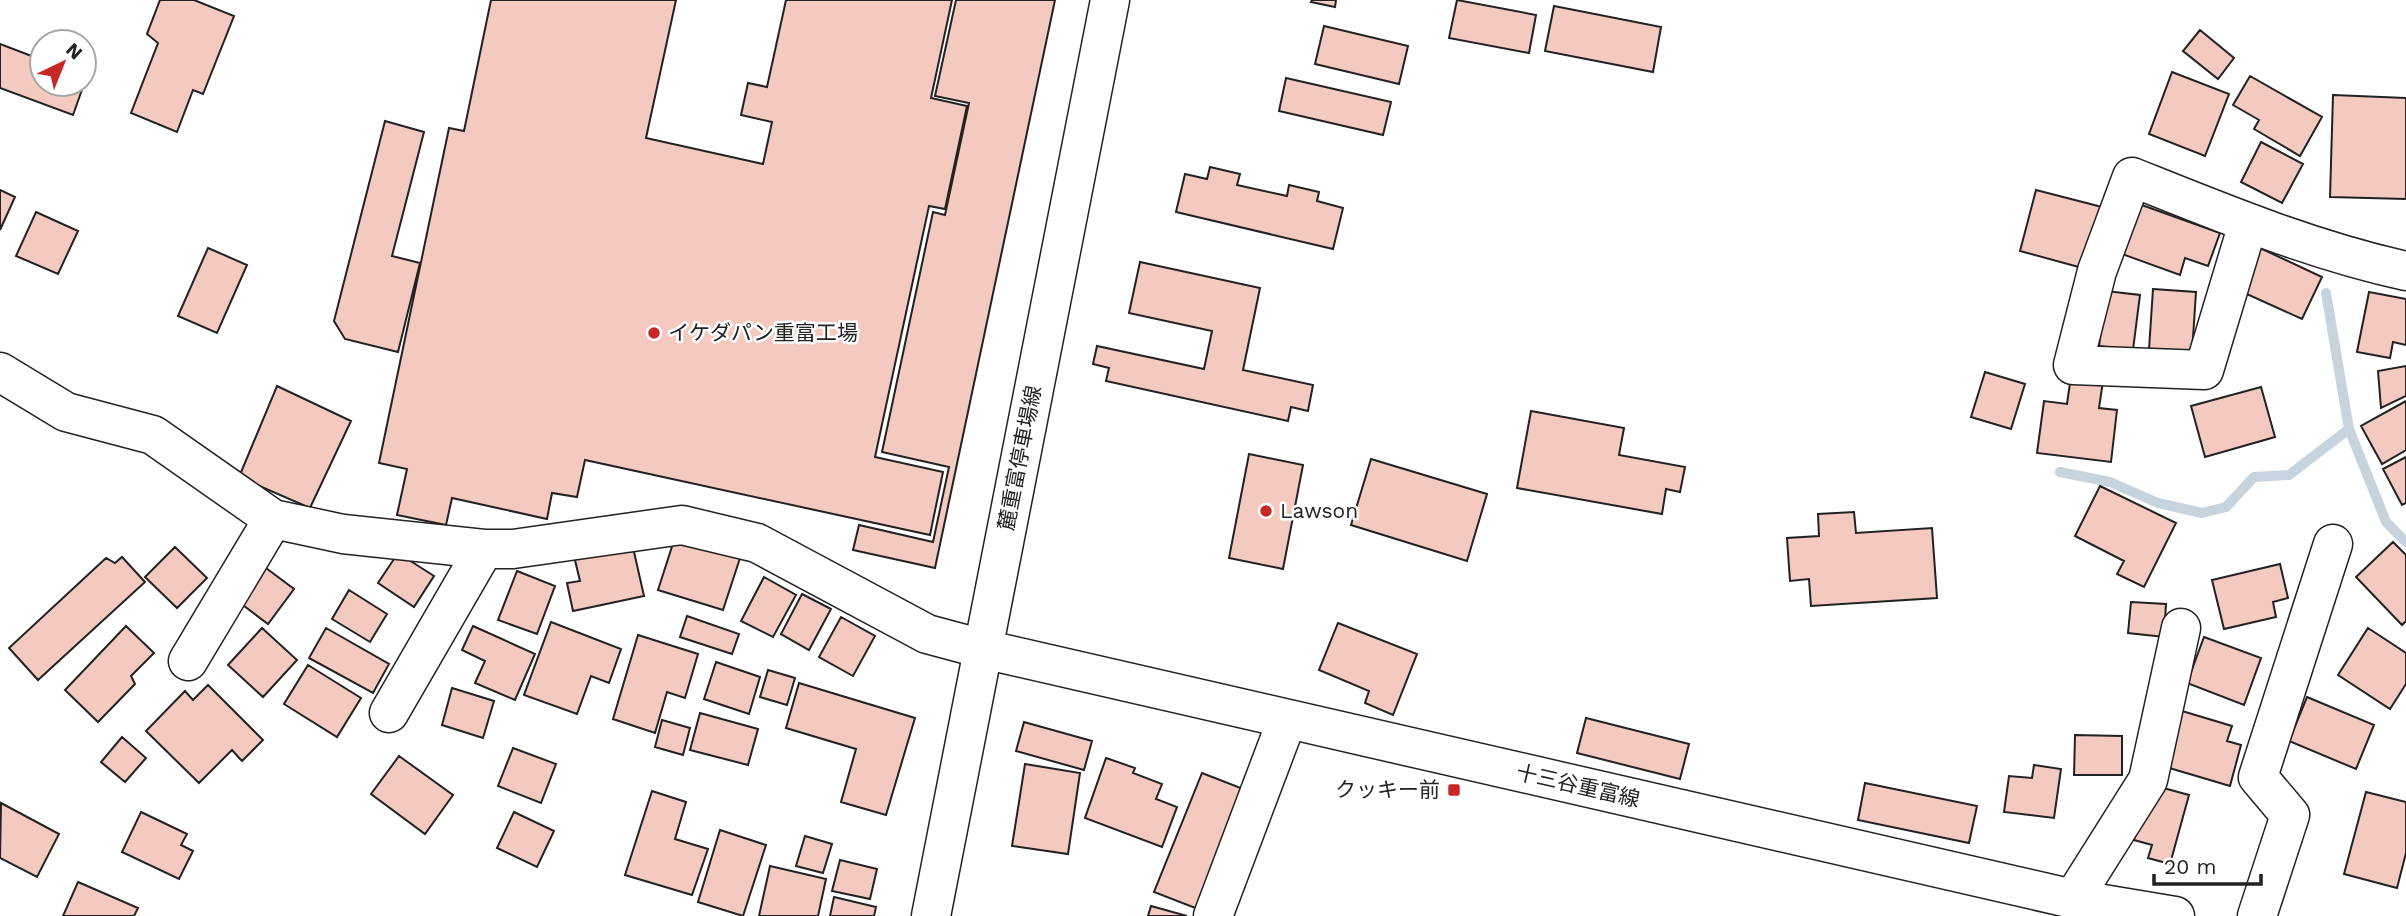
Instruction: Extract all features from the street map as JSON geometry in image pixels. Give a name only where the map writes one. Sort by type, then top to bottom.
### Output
[{"type":"street","name":"麓重富停車場線","points":[[931,916],[1110,0]]},
{"type":"street","points":[[2248,224],[2204,370],[2073,365],[2097,271],[2132,177],[2248,224],[2352,259],[2406,271]]},
{"type":"street","points":[[0,372],[66,412],[153,435],[273,519],[188,661]]},
{"type":"street","name":"十三谷重富線","points":[[273,519],[343,534],[513,549],[682,524],[757,543],[927,634],[983,649],[2073,899],[2175,916]]},
{"type":"street","points":[[2257,916],[2290,815],[2258,777],[2333,544]]},
{"type":"street","points":[[389,713],[484,548]]},
{"type":"street","points":[[2073,899],[2148,780],[2181,628]]},
{"type":"street","points":[[1213,916],[1287,720]]},
{"type":"building","points":[[160,0],[194,0],[234,16],[203,94],[193,90],[177,132],[131,113],[158,43],[147,34]]},
{"type":"building","name":"イケダパン重富工場","points":[[491,0],[676,0],[646,138],[763,164],[772,122],[741,115],[748,83],[767,87],[786,0],[952,0],[931,98],[967,106],[945,209],[929,206],[875,457],[943,472],[930,535],[585,460],[577,497],[552,493],[547,519],[452,498],[446,525],[397,515],[407,469],[379,463],[449,128],[464,131]]},
{"type":"building","points":[[956,0],[1055,0],[935,568],[853,550],[859,525],[933,542],[949,467],[882,452],[933,212],[945,215],[969,103],[935,96]]},
{"type":"building","points":[[1336,0],[1335,7],[1311,2]]},
{"type":"building","points":[[1457,0],[1536,15],[1529,53],[1449,38]]},
{"type":"building","points":[[1554,6],[1661,27],[1653,72],[1545,51]]},
{"type":"building","points":[[1324,26],[1408,46],[1399,84],[1315,64]]},
{"type":"building","points":[[2200,30],[2234,58],[2218,79],[2183,51]]},
{"type":"building","points":[[0,44],[28,55],[28,98],[79,98],[73,115],[0,88]]},
{"type":"building","points":[[2172,72],[2229,94],[2205,156],[2149,134]]},
{"type":"building","points":[[2250,76],[2322,117],[2300,156],[2254,129],[2259,120],[2233,105]]},
{"type":"building","points":[[1286,78],[1391,102],[1383,135],[1279,111]]},
{"type":"building","points":[[2333,95],[2406,98],[2406,199],[2330,197]]},
{"type":"building","points":[[385,121],[424,132],[392,256],[420,263],[398,352],[345,339],[334,321]]},
{"type":"building","points":[[2261,142],[2303,164],[2282,203],[2241,182]]},
{"type":"building","points":[[1210,167],[1240,174],[1237,185],[1287,196],[1289,185],[1319,192],[1317,201],[1343,208],[1333,249],[1176,212],[1185,174],[1207,179]]},
{"type":"building","points":[[0,190],[15,197],[0,230]]},
{"type":"building","points":[[2036,190],[2102,207],[2086,269],[2020,251]]},
{"type":"building","points":[[2139,204],[2220,233],[2208,266],[2185,258],[2180,275],[2122,254]]},
{"type":"building","points":[[36,212],[78,231],[58,274],[16,256]]},
{"type":"building","points":[[208,248],[247,265],[217,333],[178,316]]},
{"type":"building","points":[[2260,248],[2322,277],[2302,319],[2240,291]]},
{"type":"building","points":[[1140,262],[1260,288],[1243,370],[1313,385],[1308,411],[1291,407],[1288,421],[1106,381],[1109,368],[1093,364],[1097,346],[1204,369],[1212,331],[1129,313]]},
{"type":"building","points":[[2153,289],[2196,292],[2192,353],[2149,349]]},
{"type":"building","points":[[2106,291],[2140,295],[2133,350],[2099,346]]},
{"type":"building","points":[[2369,292],[2406,299],[2406,345],[2393,342],[2390,358],[2357,352]]},
{"type":"building","points":[[2406,366],[2406,396],[2381,408],[2378,371]]},
{"type":"building","points":[[1985,372],[2025,384],[2011,429],[1971,417]]},
{"type":"building","points":[[2071,376],[2103,381],[2099,408],[2117,410],[2111,462],[2037,453],[2044,401],[2067,404]]},
{"type":"building","points":[[277,386],[351,421],[310,508],[239,477]]},
{"type":"building","points":[[2261,387],[2275,437],[2205,457],[2191,406]]},
{"type":"building","points":[[2406,401],[2406,450],[2382,464],[2361,426]]},
{"type":"building","points":[[1531,411],[1624,428],[1619,455],[1685,467],[1680,492],[1666,489],[1662,514],[1517,488]]},
{"type":"building","name":"Lawson","points":[[1249,454],[1303,465],[1283,569],[1229,558]]},
{"type":"building","points":[[2406,457],[2406,503],[2402,505],[2383,469]]},
{"type":"building","points":[[1371,459],[1487,494],[1467,561],[1351,525]]},
{"type":"building","points":[[2100,486],[2176,523],[2144,587],[2117,574],[2124,561],[2075,536]]},
{"type":"building","points":[[1854,512],[1856,533],[1932,528],[1937,598],[1811,606],[1809,579],[1790,581],[1787,538],[1819,536],[1818,514]]},
{"type":"building","points":[[677,531],[742,552],[723,610],[658,590]]},
{"type":"building","points":[[2393,542],[2406,555],[2406,621],[2402,625],[2356,577]]},
{"type":"building","points":[[632,543],[644,596],[573,611],[567,583],[580,581],[574,556]]},
{"type":"building","points":[[175,547],[207,578],[177,608],[145,577]]},
{"type":"building","points":[[398,553],[434,576],[414,607],[378,583]]},
{"type":"building","points":[[122,557],[145,582],[38,680],[9,648],[106,558],[115,563]]},
{"type":"building","points":[[2280,564],[2288,598],[2273,602],[2276,617],[2224,629],[2212,580]]},
{"type":"building","points":[[262,565],[294,589],[268,624],[235,599]]},
{"type":"building","points":[[517,571],[555,586],[537,634],[498,620]]},
{"type":"building","points":[[764,577],[796,595],[773,637],[741,621]]},
{"type":"building","points":[[349,590],[387,614],[370,642],[332,619]]},
{"type":"building","points":[[802,594],[831,609],[809,650],[781,634]]},
{"type":"building","points":[[2131,602],[2166,604],[2164,637],[2128,633]]},
{"type":"building","points":[[687,616],[739,634],[732,654],[680,637]]},
{"type":"building","points":[[841,617],[875,636],[853,676],[819,657]]},
{"type":"building","points":[[551,622],[621,649],[609,683],[591,676],[577,714],[524,695]]},
{"type":"building","points":[[1338,623],[1417,654],[1393,715],[1365,703],[1369,691],[1319,670]]},
{"type":"building","points":[[126,626],[154,653],[131,676],[135,684],[98,722],[65,690]]},
{"type":"building","points":[[473,626],[535,654],[515,700],[475,683],[485,661],[462,650]]},
{"type":"building","points":[[262,628],[297,660],[263,697],[228,665]]},
{"type":"building","points":[[326,628],[389,664],[373,693],[309,658]]},
{"type":"building","points":[[2368,628],[2406,653],[2406,684],[2390,709],[2338,675]]},
{"type":"building","points":[[638,635],[698,654],[685,698],[667,692],[655,733],[613,719]]},
{"type":"building","points":[[2204,637],[2261,658],[2244,705],[2187,683]]},
{"type":"building","points":[[716,662],[760,677],[749,714],[704,699]]},
{"type":"building","points":[[308,665],[361,698],[337,737],[284,704]]},
{"type":"building","points":[[768,670],[795,678],[787,705],[760,697]]},
{"type":"building","points":[[799,683],[915,718],[886,815],[841,802],[856,749],[786,728]]},
{"type":"building","points":[[208,685],[263,740],[242,761],[232,750],[199,783],[146,731],[185,691],[193,700]]},
{"type":"building","points":[[452,688],[494,701],[483,738],[442,725]]},
{"type":"building","points":[[2307,697],[2374,725],[2356,769],[2289,741]]},
{"type":"building","points":[[2182,711],[2232,726],[2227,741],[2241,745],[2230,786],[2166,767]]},
{"type":"building","points":[[700,713],[758,729],[748,765],[690,750]]},
{"type":"building","points":[[1586,718],[1689,744],[1680,779],[1577,753]]},
{"type":"building","points":[[662,720],[690,728],[683,755],[655,747]]},
{"type":"building","points":[[1024,722],[1092,741],[1084,770],[1016,751]]},
{"type":"building","points":[[2075,735],[2122,736],[2122,775],[2074,775]]},
{"type":"building","points":[[122,737],[146,758],[125,782],[101,762]]},
{"type":"building","points":[[513,748],[556,764],[541,803],[498,786]]},
{"type":"building","points":[[399,756],[453,795],[425,834],[371,794]]},
{"type":"building","points":[[1106,758],[1135,768],[1133,773],[1162,784],[1156,799],[1177,807],[1162,847],[1085,818]]},
{"type":"building","points":[[1025,764],[1080,773],[1068,854],[1012,846]]},
{"type":"building","points":[[2034,765],[2061,769],[2054,818],[2004,812],[2009,776],[2032,778]]},
{"type":"building","points":[[1202,773],[1251,792],[1203,911],[1154,892]]},
{"type":"building","points":[[1865,783],[1977,806],[1969,843],[1858,820]]},
{"type":"building","points":[[2149,784],[2189,795],[2170,864],[2148,858],[2152,845],[2134,840]]},
{"type":"building","points":[[652,791],[686,802],[675,839],[708,849],[692,895],[625,875]]},
{"type":"building","points":[[2366,792],[2406,802],[2406,853],[2397,888],[2344,874]]},
{"type":"building","points":[[1,803],[59,834],[37,877],[0,858]]},
{"type":"building","points":[[141,812],[187,834],[181,845],[193,851],[179,879],[122,852]]},
{"type":"building","points":[[514,812],[554,831],[537,867],[497,848]]},
{"type":"building","points":[[720,830],[766,845],[743,916],[698,902]]},
{"type":"building","points":[[805,836],[832,844],[823,873],[796,866]]},
{"type":"building","points":[[840,860],[877,869],[870,899],[832,891]]},
{"type":"building","points":[[770,866],[826,879],[818,916],[759,916]]},
{"type":"building","points":[[78,882],[138,908],[134,916],[63,916]]},
{"type":"building","points":[[834,897],[876,907],[874,916],[830,916]]},
{"type":"building","points":[[1151,906],[1187,916],[1148,916]]},
{"type":"waterway","points":[[2326,293],[2349,429]]},
{"type":"waterway","points":[[2060,472],[2110,482],[2158,503],[2202,513],[2226,507],[2254,477],[2289,475],[2349,429],[2386,522],[2406,542]]},
{"type":"place","name":"イケダパン重富工場","points":[[654,333]]},
{"type":"place","name":"Lawson","points":[[1266,511]]},
{"type":"place","name":"クッキー前","points":[[1454,790]]}]
